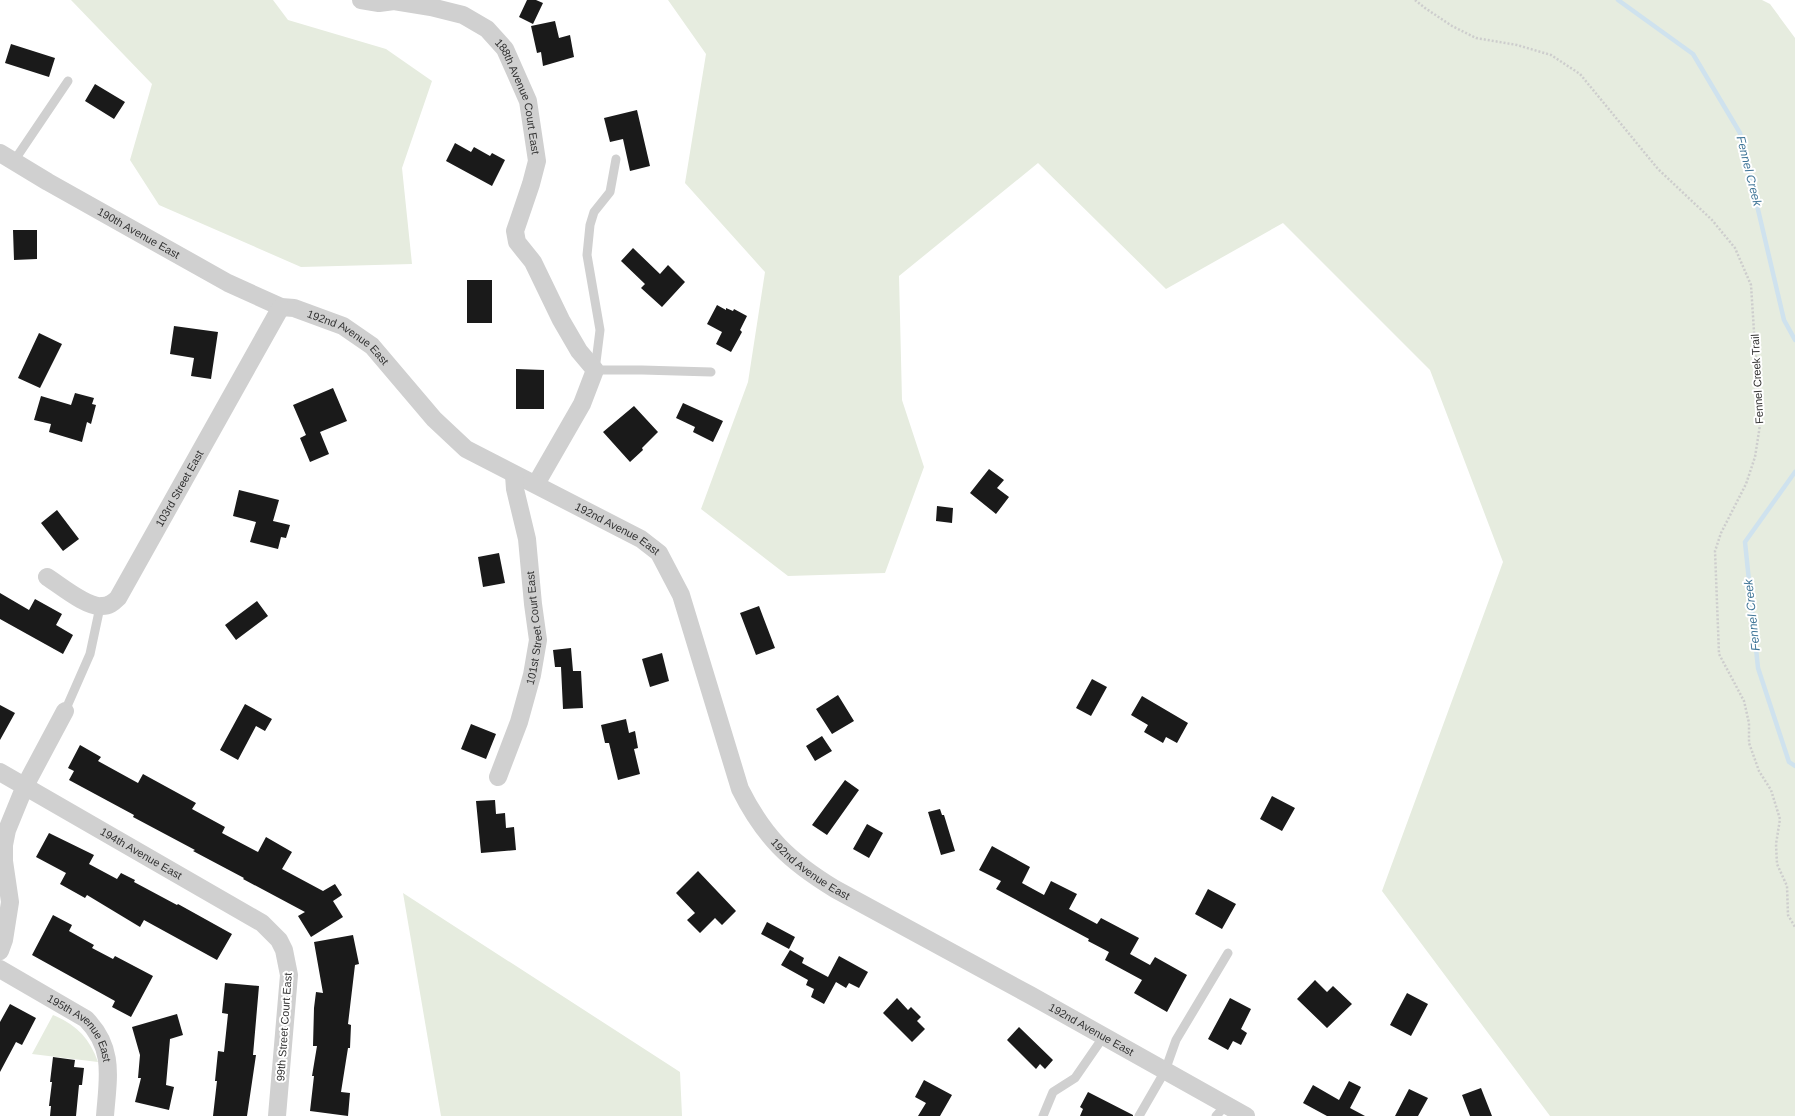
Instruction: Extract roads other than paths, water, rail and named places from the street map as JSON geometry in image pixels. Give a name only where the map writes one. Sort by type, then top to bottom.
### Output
[{"type":"street","name":"188th Avenue Court East","points":[[361,0],[380,3],[394,1],[431,7],[463,15],[487,29],[505,49],[528,101],[537,161],[515,231],[517,242],[533,262],[561,320],[579,351],[595,370]]},
{"type":"street","name":"190th Avenue East","points":[[7,157],[48,182],[228,283],[280,307]]},
{"type":"street","name":"192nd Avenue East","points":[[280,307],[294,308],[314,314],[343,326],[362,338],[372,346],[451,436],[466,449],[514,475]]},
{"type":"street","name":"103rd Street East","points":[[100,607],[110,605],[118,598],[125,588],[136,564],[280,307]]},
{"type":"street","points":[[514,475],[536,484],[582,404],[595,370]]},
{"type":"street","name":"101st Street Court East","points":[[498,777],[523,709],[532,675],[538,640],[527,539],[515,489],[514,475]]},
{"type":"street","name":"192nd Avenue East","points":[[536,484],[641,538],[659,553],[681,595],[740,789],[752,814],[767,834],[790,858],[811,875],[835,889],[1165,1071],[1221,1110],[1246,1116]]},
{"type":"street","points":[[47,577],[89,604],[100,607]]},
{"type":"street","points":[[0,951],[8,922],[10,902],[4,861],[4,845],[7,830],[25,786],[65,711]]},
{"type":"street","name":"194th Avenue East","points":[[0,772],[262,923],[279,940]]},
{"type":"street","name":"99th Street Court East","points":[[277,1116],[290,975],[284,950],[279,940]]},
{"type":"street","name":"195th Avenue East","points":[[0,969],[86,1019],[95,1028],[104,1046],[109,1066],[105,1116]]},
{"type":"lane","points":[[7,157],[68,81]]},
{"type":"lane","points":[[616,158],[610,192],[594,212],[589,232],[587,254],[600,330],[595,370],[711,372]]},
{"type":"lane","points":[[65,711],[90,654],[100,607]]},
{"type":"lane","points":[[1139,1116],[1165,1071],[1176,1040],[1228,953]]},
{"type":"lane","points":[[1043,1116],[1053,1092],[1075,1078],[1104,1036]]},
{"type":"waterway","name":"Fennel Creek","points":[[1618,0],[1693,54],[1740,133],[1784,320],[1795,340]]},
{"type":"waterway","name":"Fennel Creek","points":[[1795,472],[1745,542],[1758,668],[1789,762],[1795,766]]}]
